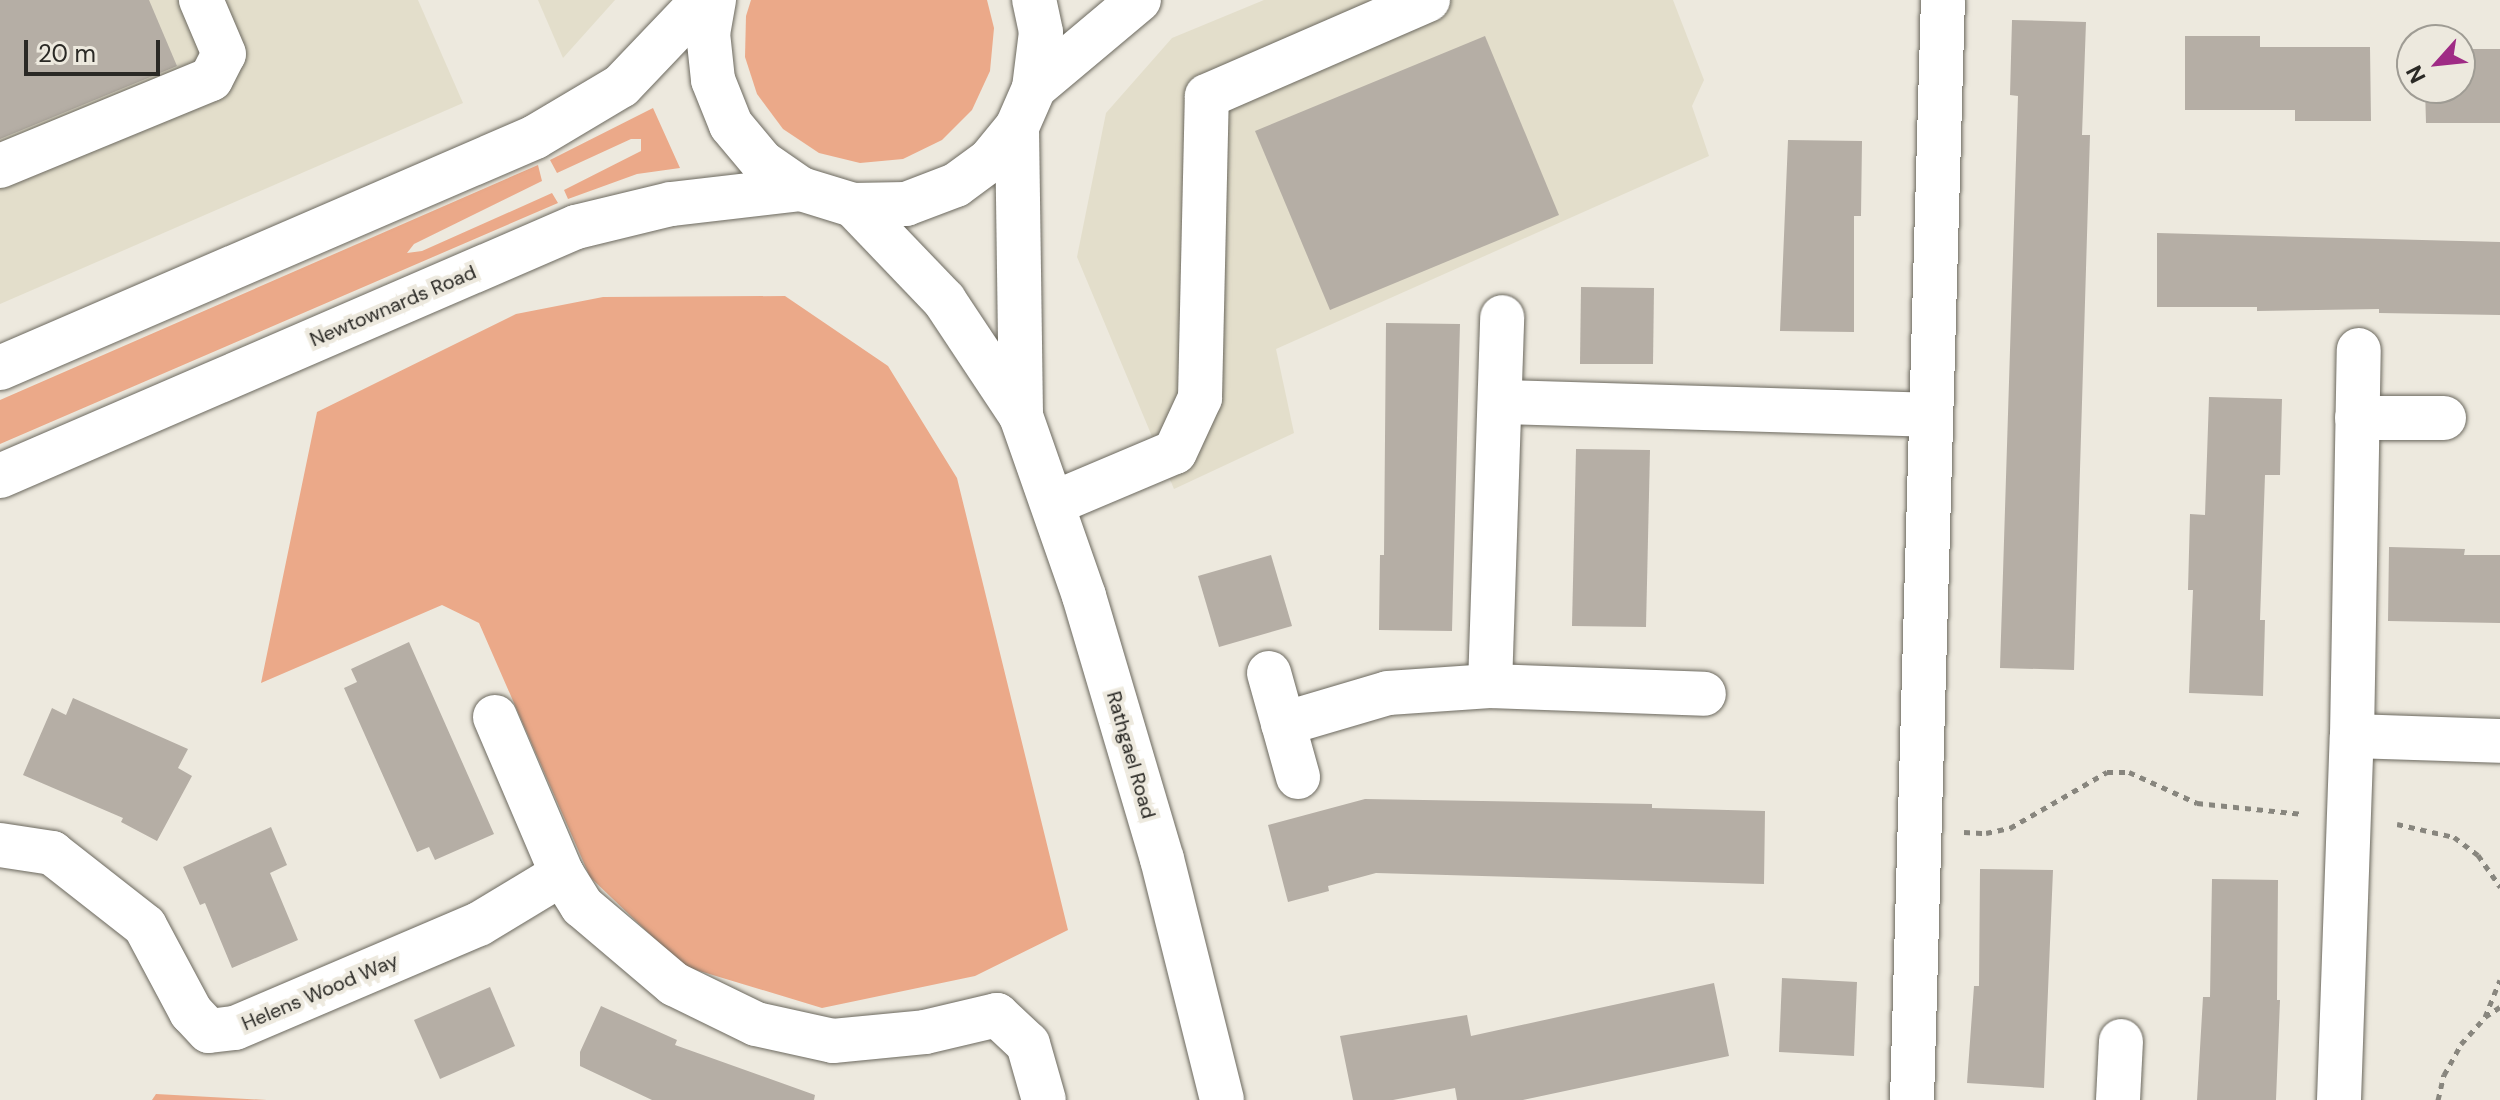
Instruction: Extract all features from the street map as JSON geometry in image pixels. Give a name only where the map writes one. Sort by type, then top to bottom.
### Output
[{"type":"main road","points":[[0,166],[211,79],[224,54],[201,0]]},
{"type":"main road","points":[[0,368],[535,137],[621,86],[703,0]]},
{"type":"main road","points":[[714,0],[708,33],[713,80],[731,125],[762,162],[801,189],[853,205],[906,204],[956,185],[990,160],[1026,108],[1139,0]]},
{"type":"main road","name":"Rathgael Road","points":[[1021,416],[1026,108],[1041,32],[1034,0]]},
{"type":"main road","points":[[1054,503],[1175,452],[1200,398],[1207,96],[1428,0]]},
{"type":"main road","points":[[1912,1100],[1917,829],[1943,0]]},
{"type":"main road","name":"Newtownards Road","points":[[0,476],[576,227],[671,204],[801,189]]},
{"type":"main road","name":"Rathgael Road","points":[[853,205],[944,300],[1021,416],[1054,503],[1162,859],[1222,1100]]},
{"type":"main road","points":[[1490,686],[1502,317]]},
{"type":"main road","points":[[2339,1100],[2352,736],[2359,350]]},
{"type":"main road","points":[[1501,402],[1931,415]]},
{"type":"main road","points":[[2357,418],[2444,418]]},
{"type":"main road","points":[[1269,673],[1298,777]]},
{"type":"main road","points":[[1283,724],[1388,693],[1490,686],[1704,694]]},
{"type":"main road","points":[[495,717],[562,874],[582,906],[674,984],[756,1024],[833,1041],[925,1032],[997,1015],[1028,1044],[1044,1100]]},
{"type":"main road","points":[[2352,736],[2500,741]]},
{"type":"main road","name":"Helens Wood Way","points":[[0,845],[52,853],[145,926],[191,1012],[209,1031],[235,1028],[479,924],[562,874]]},
{"type":"main road","points":[[2118,1100],[2121,1041]]},
{"type":"path","points":[[1917,829],[1986,833],[2010,828],[2107,772],[2129,772],[2197,803],[2348,817]]},
{"type":"path","points":[[2397,824],[2426,827],[2454,837],[2478,855],[2500,887]]},
{"type":"path","points":[[2485,1017],[2500,980]]},
{"type":"path","points":[[2438,1100],[2444,1075],[2461,1044],[2485,1017],[2500,1007]]},
{"type":"shaded area","points":[[0,0],[418,0],[463,103],[0,304]]},
{"type":"shaded area","points":[[538,0],[615,0],[563,58]]},
{"type":"shaded area","points":[[751,0],[987,0],[994,28],[990,71],[972,110],[942,140],[903,159],[860,163],[819,153],[783,129],[757,94],[745,57],[746,16]]},
{"type":"shaded area","points":[[1264,0],[1673,0],[1704,80],[1692,106],[1709,156],[1276,349],[1294,433],[1174,489],[1077,257],[1106,113],[1172,38]]},
{"type":"shaded area","points":[[653,108],[680,168],[637,174],[568,199],[564,190],[641,151],[641,139],[631,139],[557,173],[550,160]]},
{"type":"shaded area","points":[[538,165],[542,181],[414,244],[407,253],[422,251],[552,193],[558,203],[0,444],[0,400]]},
{"type":"shaded area","points":[[785,296],[888,366],[957,478],[1068,930],[975,976],[822,1008],[683,966],[590,877],[479,623],[442,605],[261,683],[317,412],[516,314],[603,297]]},
{"type":"shaded area","points":[[156,1094],[267,1100],[152,1100]]},
{"type":"building","points":[[0,0],[149,0],[177,66],[0,139]]},
{"type":"building","points":[[2012,20],[2086,22],[2082,135],[2090,135],[2074,670],[2000,668],[2018,96],[2010,95]]},
{"type":"building","points":[[1485,36],[1559,215],[1330,310],[1255,131]]},
{"type":"building","points":[[2185,36],[2260,36],[2260,47],[2370,47],[2371,121],[2295,121],[2295,110],[2185,110]]},
{"type":"building","points":[[2476,49],[2500,49],[2500,123],[2426,123],[2425,104],[2476,104]]},
{"type":"building","points":[[1788,140],[1862,141],[1861,216],[1854,216],[1854,332],[1780,331]]},
{"type":"building","points":[[2157,233],[2500,242],[2500,315],[2379,313],[2379,309],[2257,311],[2257,307],[2157,307]]},
{"type":"building","points":[[1581,287],[1654,288],[1653,364],[1580,364]]},
{"type":"building","points":[[1386,323],[1460,324],[1452,631],[1379,630],[1380,555],[1384,555]]},
{"type":"building","points":[[2209,397],[2282,399],[2280,475],[2265,475],[2260,620],[2265,620],[2263,696],[2189,693],[2193,590],[2188,590],[2190,514],[2205,515]]},
{"type":"building","points":[[1576,449],[1650,450],[1646,627],[1572,626]]},
{"type":"building","points":[[2389,547],[2465,549],[2464,555],[2500,555],[2500,623],[2388,621]]},
{"type":"building","points":[[1271,555],[1292,626],[1219,647],[1198,576]]},
{"type":"building","points":[[409,642],[494,834],[435,860],[429,847],[417,852],[344,688],[357,682],[351,669]]},
{"type":"building","points":[[73,698],[188,749],[178,768],[192,776],[157,841],[121,822],[123,818],[23,775],[52,708],[66,715]]},
{"type":"building","points":[[1365,799],[1652,804],[1652,808],[1765,811],[1764,884],[1376,873],[1328,886],[1329,891],[1288,902],[1268,825]]},
{"type":"building","points":[[271,827],[287,865],[270,873],[298,940],[232,968],[205,903],[200,905],[183,867]]},
{"type":"building","points":[[1980,869],[2053,870],[2044,1088],[1967,1083],[1974,986],[1979,986]]},
{"type":"building","points":[[2212,879],[2278,880],[2277,1000],[2280,1000],[2276,1100],[2197,1100],[2203,997],[2210,997]]},
{"type":"building","points":[[1782,978],[1857,982],[1854,1056],[1779,1052]]},
{"type":"building","points":[[1714,983],[1729,1056],[1523,1100],[1457,1100],[1455,1088],[1393,1100],[1353,1100],[1340,1036],[1467,1015],[1471,1036]]},
{"type":"building","points":[[490,987],[515,1046],[440,1079],[414,1020]]},
{"type":"building","points":[[601,1006],[677,1040],[675,1045],[815,1095],[814,1100],[652,1100],[580,1066],[580,1052]]}]
